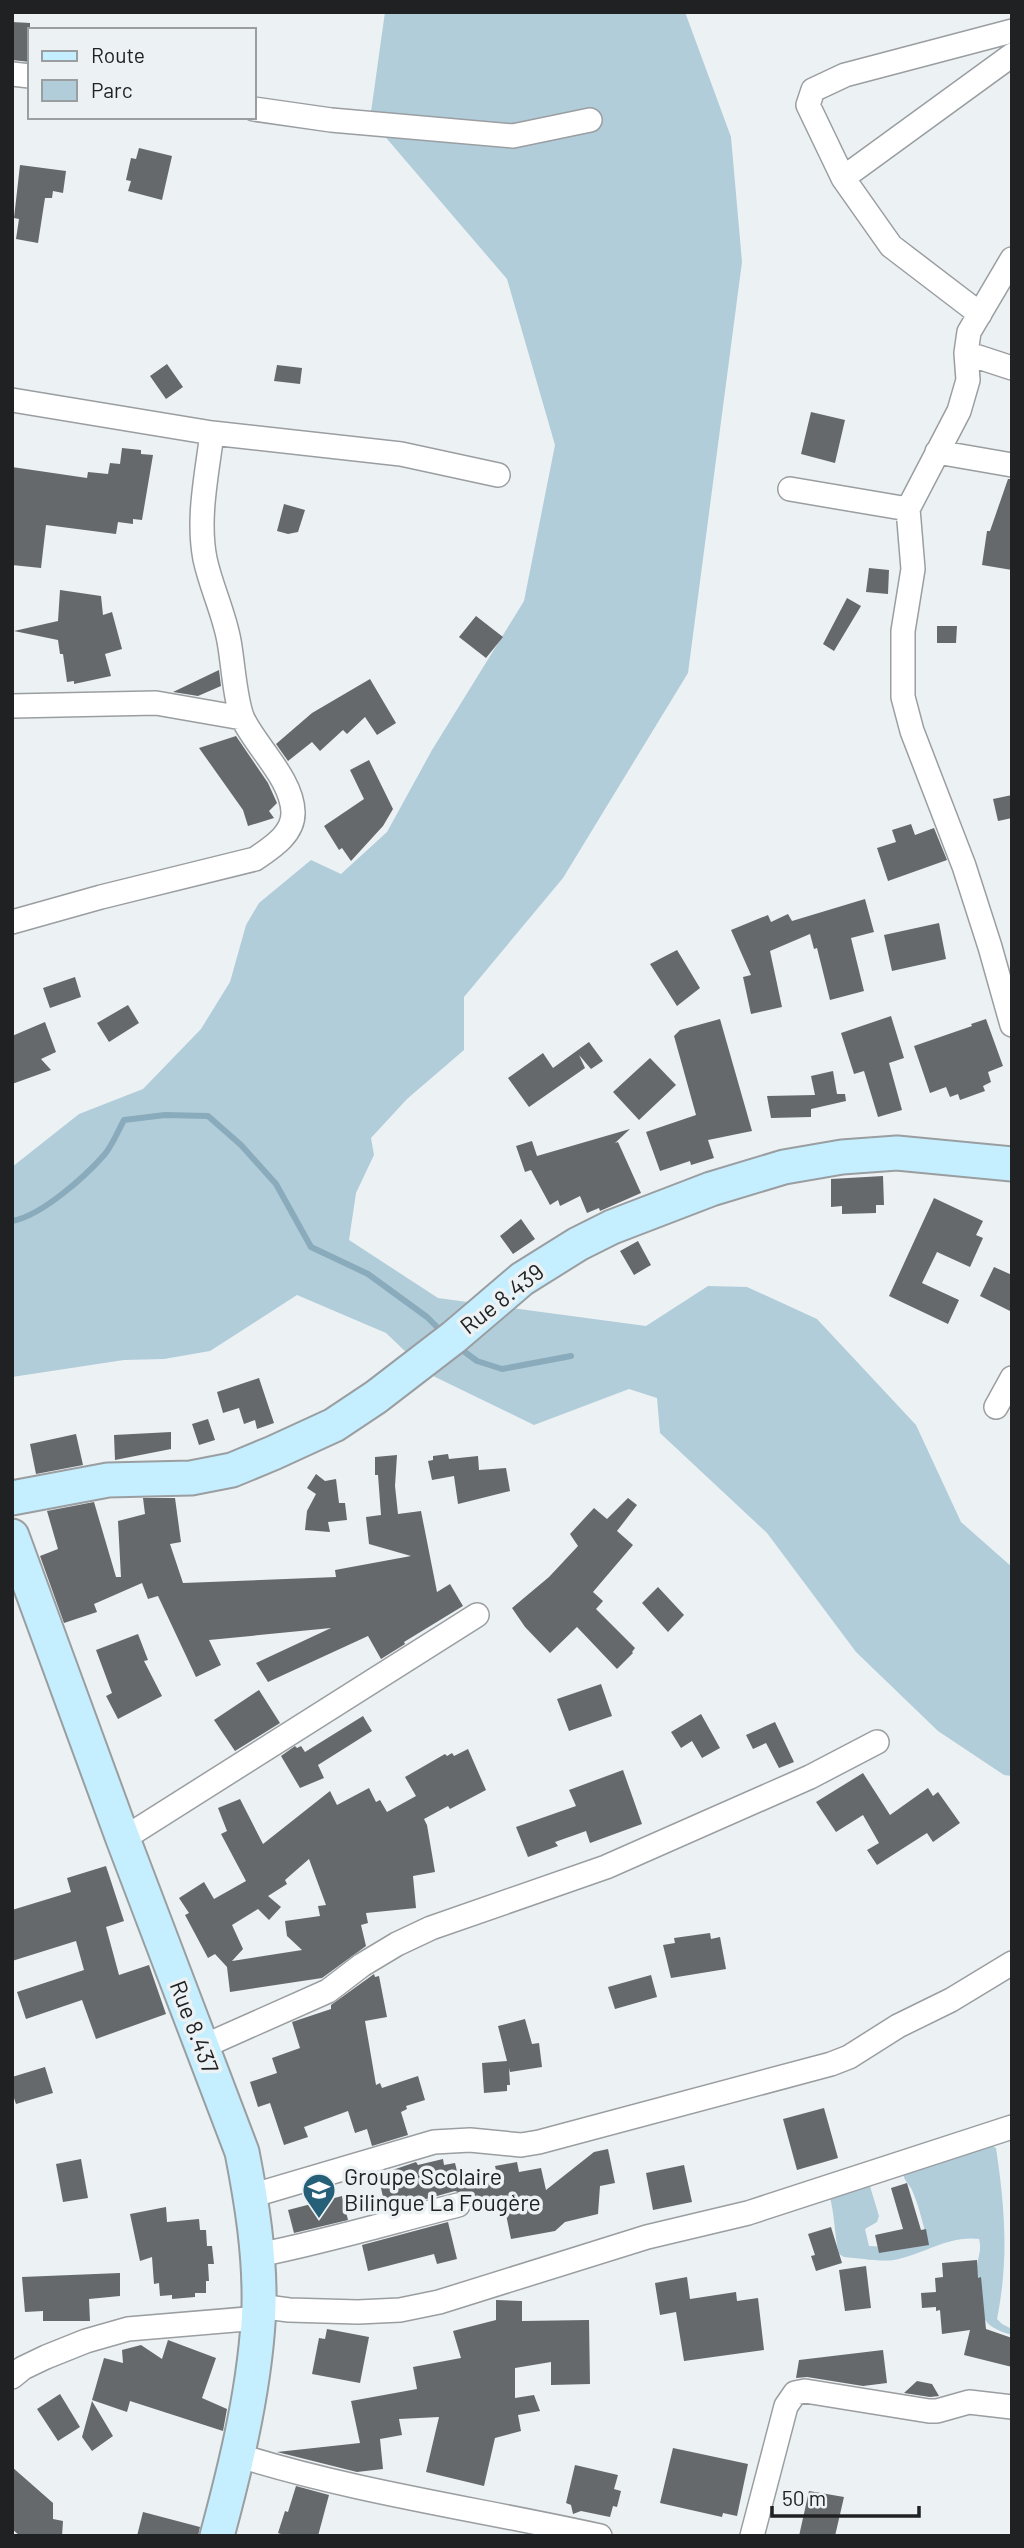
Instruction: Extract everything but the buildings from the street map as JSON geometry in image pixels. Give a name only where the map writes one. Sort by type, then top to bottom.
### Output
[{"type":"street","points":[[980,314],[891,246],[843,178],[807,105],[813,90],[845,75],[1007,25]]},
{"type":"street","points":[[843,178],[1012,55]]},
{"type":"street","points":[[256,108],[331,120],[513,136],[590,120]]},
{"type":"street","points":[[1012,259],[969,332],[966,353],[968,380],[960,411],[908,509],[913,569],[903,631],[903,697],[912,731],[964,866],[1012,1025]]},
{"type":"street","points":[[966,353],[1012,368]]},
{"type":"street","points":[[12,400],[212,433],[401,454],[498,475]]},
{"type":"street","points":[[12,922],[255,859],[276,845],[289,828],[293,816],[292,803],[279,774],[242,718],[229,637],[205,561],[202,509],[212,433]]},
{"type":"street","points":[[937,452],[1012,465]]},
{"type":"street","points":[[790,489],[908,509]]},
{"type":"street","points":[[12,706],[156,703],[242,718]]},
{"type":"street","name":"Rue 8.439","points":[[12,1498],[108,1480],[191,1478],[232,1470],[334,1424],[376,1397],[522,1279],[578,1244],[612,1227],[711,1189],[784,1167],[842,1157],[897,1153],[1012,1164]]},
{"type":"street","points":[[996,1407],[1012,1378]]},
{"type":"street","name":"Rue 8.437","points":[[12,1536],[242,2152],[251,2196],[258,2255],[258,2312],[254,2363],[237,2455],[217,2536]]},
{"type":"street","points":[[123,1839],[477,1615]]},
{"type":"street","points":[[202,2047],[328,1992],[362,1965],[431,1928],[606,1867],[798,1783],[877,1742]]},
{"type":"street","points":[[251,2196],[434,2142],[470,2140],[521,2145],[539,2143],[801,2073],[849,2057],[898,2026],[951,2000],[1012,1963]]},
{"type":"street","points":[[12,2377],[23,2368],[46,2357],[86,2341],[128,2329],[258,2312],[401,2310],[439,2302],[647,2237],[748,2213],[1012,2127]]},
{"type":"street","points":[[258,2255],[317,2244],[370,2227],[458,2206]]},
{"type":"street","points":[[752,2536],[786,2406],[795,2393],[805,2391],[929,2411],[969,2402],[1012,2407]]},
{"type":"street","points":[[237,2455],[383,2494],[600,2536]]},
{"type":"green space","points":[[385,12],[685,12],[731,137],[742,262],[688,673],[563,878],[464,997],[464,1050],[407,1099],[371,1138],[374,1155],[356,1193],[349,1240],[438,1298],[646,1326],[708,1286],[747,1287],[817,1319],[916,1425],[961,1522],[1012,1567],[1012,1776],[1004,1775],[938,1731],[856,1652],[767,1533],[660,1433],[657,1398],[629,1389],[534,1425],[429,1374],[386,1333],[297,1295],[210,1351],[164,1359],[124,1360],[12,1377],[12,1167],[79,1114],[143,1089],[201,1029],[230,982],[246,925],[259,903],[311,860],[341,874],[387,832],[432,750],[524,601],[555,445],[507,279],[370,119]]},
{"type":"green space","points":[[991,2145],[996,2148],[1004,2234],[1003,2275],[997,2319],[1012,2329],[1012,2335],[989,2325],[982,2314],[977,2273],[979,2239],[957,2240],[894,2260],[844,2257],[839,2254],[829,2194],[869,2183],[879,2216],[877,2222],[865,2229],[869,2246],[890,2247],[926,2235],[916,2200],[903,2173]]},
{"type":"waterway","points":[[12,1221],[24,1218],[49,1204],[86,1173],[108,1150],[124,1120],[165,1115],[208,1116],[241,1145],[276,1184],[311,1247],[368,1274],[427,1317],[442,1332]]},
{"type":"waterway","points":[[458,1347],[477,1361],[502,1369],[571,1356]]},
{"type":"place","name":"Groupe Scolaire Bilingue La Fougère","points":[[319,2220]]}]
